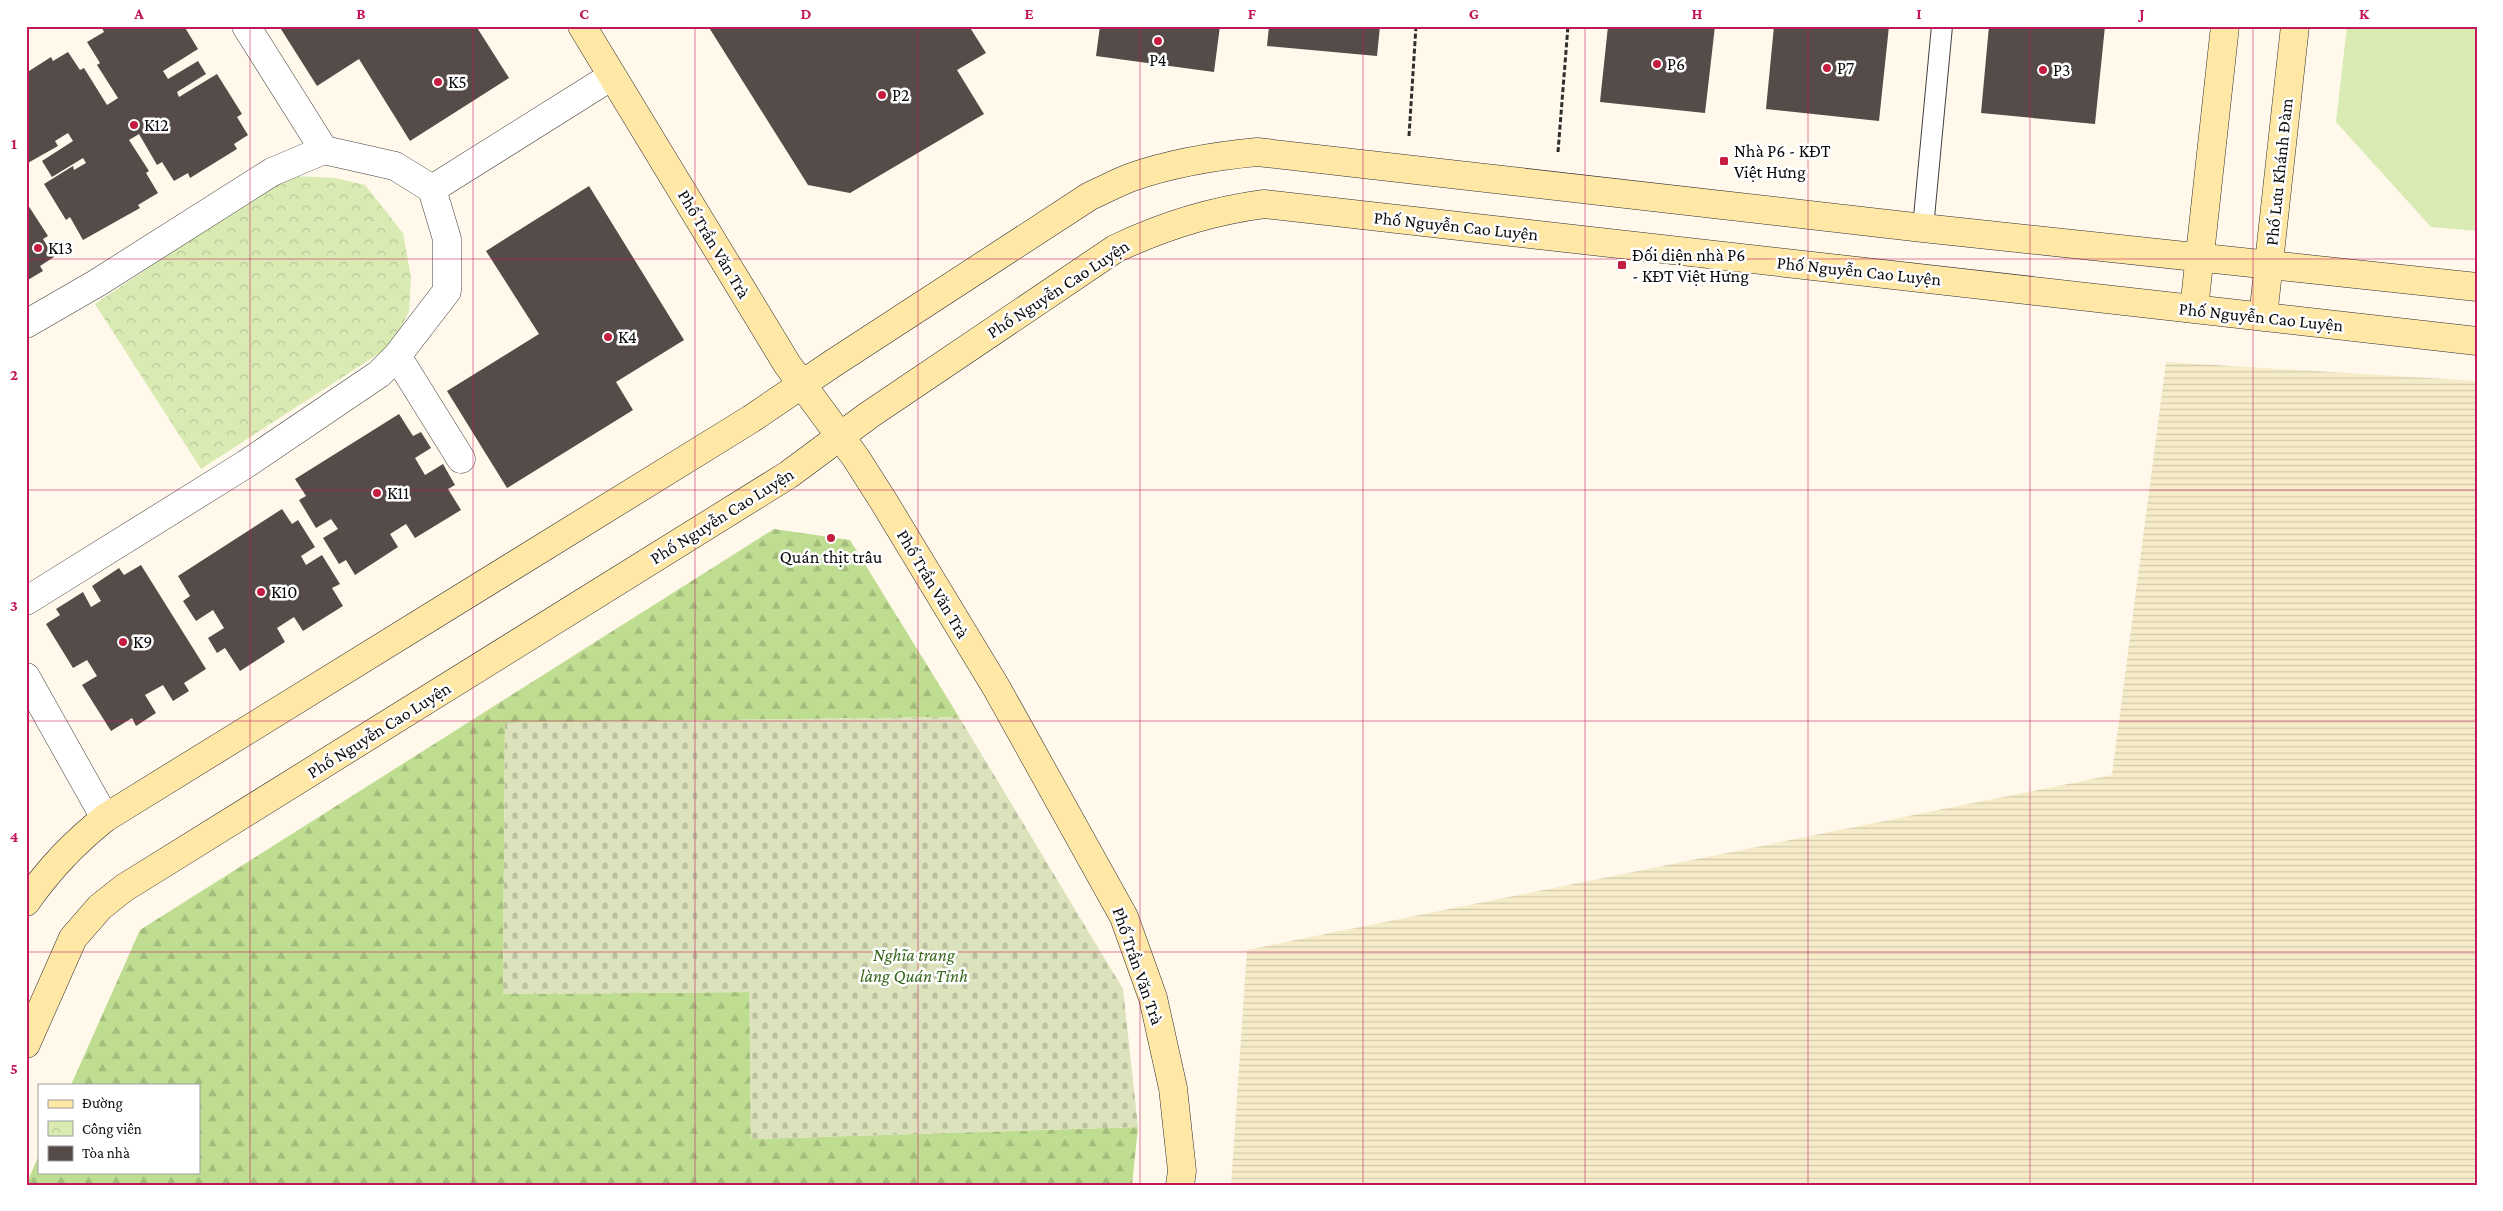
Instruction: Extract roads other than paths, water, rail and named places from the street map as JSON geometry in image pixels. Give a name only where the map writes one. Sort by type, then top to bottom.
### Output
[{"type":"street","points":[[246,26],[324,150]]},
{"type":"street","name":"Phố Trần Văn Trà","points":[[582,26],[787,364],[856,458],[996,687],[1124,917],[1153,998],[1173,1088],[1182,1171],[1180,1185]]},
{"type":"street","points":[[2194,309],[2225,26]]},
{"type":"street","name":"Phố Lưu Khánh Đàm","points":[[2263,317],[2295,26]]},
{"type":"street","points":[[432,189],[612,76]]},
{"type":"street","points":[[26,324],[97,283],[272,172],[324,150],[395,166],[432,189],[448,239],[447,291],[397,356],[379,374],[246,464],[26,601]]},
{"type":"street","points":[[26,902],[73,844],[105,818],[750,419],[1090,196],[1132,177],[1216,156],[1258,152],[1923,228],[2477,287]]},
{"type":"street","name":"Phố Nguyễn Cao Luyện","points":[[26,1044],[73,938],[100,907],[124,888],[788,475],[840,436],[1115,249],[1151,232],[1225,209],[1264,204],[2477,341]]},
{"type":"street","points":[[397,356],[461,459]]},
{"type":"street","points":[[26,677],[105,818]]},
{"type":"lane","points":[[1923,228],[1942,26]]},
{"type":"place","name":"P4","points":[[1158,41]]},
{"type":"place","name":"P6","points":[[1657,64]]},
{"type":"place","name":"P7","points":[[1827,68]]},
{"type":"place","name":"P3","points":[[2043,70]]},
{"type":"place","name":"K5","points":[[438,82]]},
{"type":"place","name":"P2","points":[[882,95]]},
{"type":"place","name":"K12","points":[[134,125]]},
{"type":"place","name":"Nhà P6 - KĐT Việt Hưng","points":[[1724,161]]},
{"type":"place","name":"K13","points":[[38,248]]},
{"type":"place","name":"Đối diện nhà P6 - KĐT Việt Hưng","points":[[1622,265]]},
{"type":"place","name":"K4","points":[[608,337]]},
{"type":"place","name":"K11","points":[[377,493]]},
{"type":"place","name":"Quán thịt trâu","points":[[831,538]]},
{"type":"place","name":"K10","points":[[261,592]]},
{"type":"place","name":"K9","points":[[123,642]]},
{"type":"park label","name":"Nghĩa trang làng Quán Tỉnh","points":[[914,965]]}]
